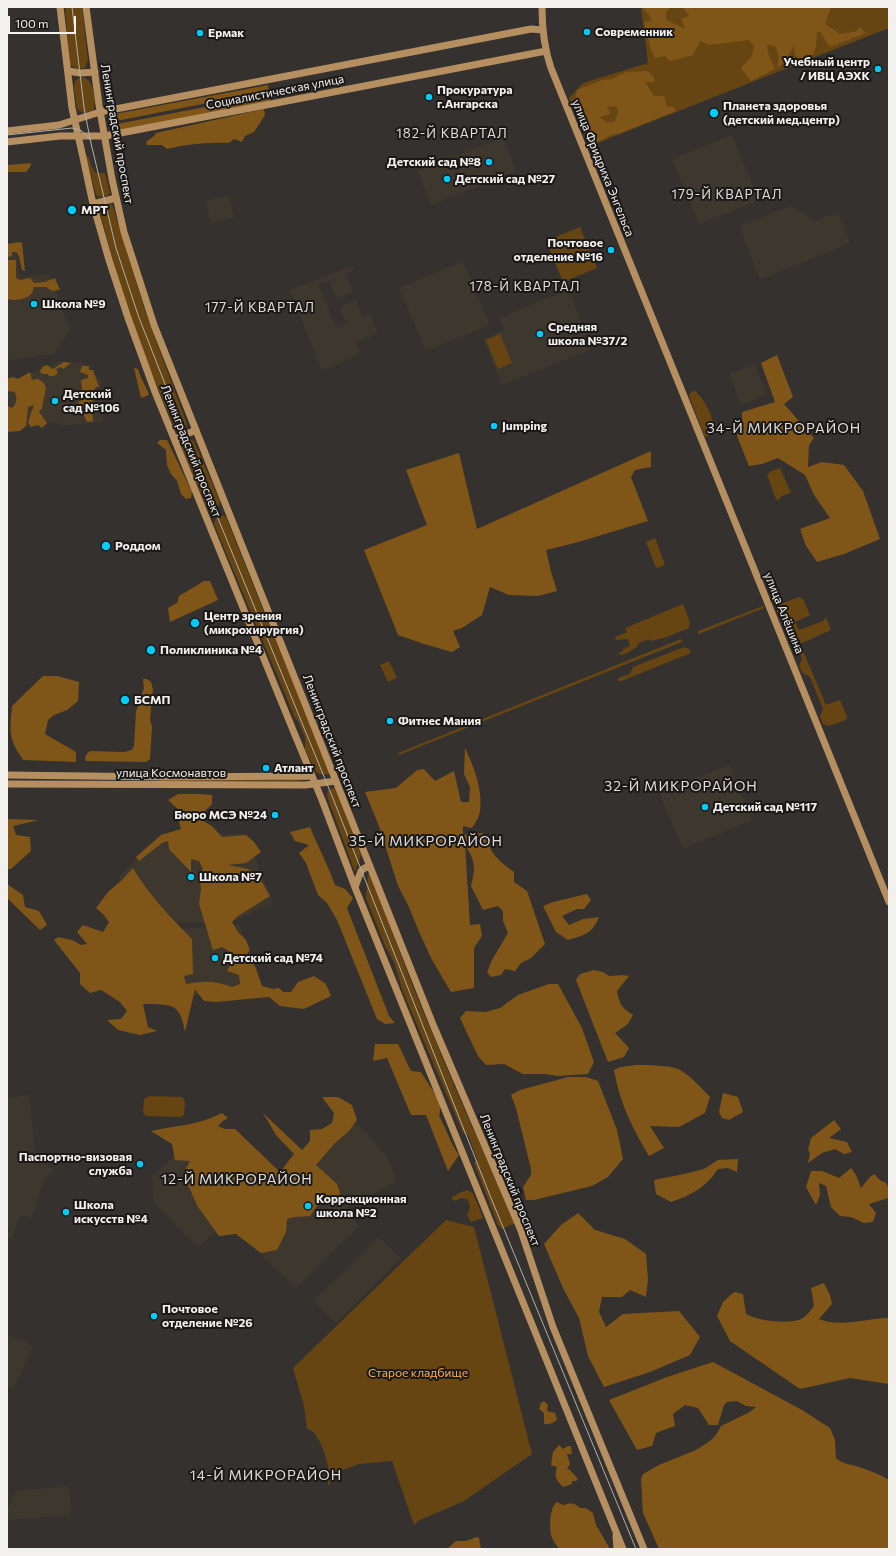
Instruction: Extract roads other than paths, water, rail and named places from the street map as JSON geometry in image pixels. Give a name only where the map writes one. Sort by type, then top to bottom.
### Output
[{"type":"main road","name":"Ленинградский проспект","points":[[60,7],[78,137],[93,204],[128,318],[175,439],[316,784],[355,887],[624,1549]]},
{"type":"main road","name":"Ленинградский проспект","points":[[86,7],[100,112],[116,198],[126,239],[154,325],[437,1034],[520,1228],[553,1327],[644,1549]]},
{"type":"main road","name":"улица Фридриха Энгельса","points":[[542,7],[542,30],[551,68],[658,333]]},
{"type":"main road","name":"Социалистическая улица","points":[[7,131],[59,125],[100,112],[531,29],[542,30]]},
{"type":"main road","name":"Социалистическая улица","points":[[7,142],[60,136],[105,136],[546,51]]},
{"type":"main road","points":[[68,71],[80,73],[95,72]]},
{"type":"main road","points":[[93,204],[116,198]]},
{"type":"main road","name":"улица Алёшина","points":[[658,333],[889,902]]},
{"type":"main road","points":[[175,439],[196,430]]},
{"type":"main road","name":"улица Космонавтов","points":[[7,775],[157,777],[312,776]]},
{"type":"main road","name":"улица Космонавтов","points":[[7,784],[316,784],[336,781]]},
{"type":"main road","points":[[355,887],[361,871],[369,866]]},
{"type":"main road","points":[[616,1529],[617,1549]]},
{"type":"tram line","points":[[72,7],[84,107],[90,139],[116,248],[138,315],[208,494],[332,796],[489,1193],[636,1549]]},
{"type":"tram line","points":[[7,135],[72,128],[82,131],[91,140]]},
{"type":"place","name":"Современник","points":[[587,32]]},
{"type":"place","name":"Ермак","points":[[200,33]]},
{"type":"place","name":"Учебный центр / ИВЦ АЭХК","points":[[878,69]]},
{"type":"place","name":"Прокуратура г.Ангарска","points":[[429,97]]},
{"type":"place","name":"Планета здоровья (детский мед.центр)","points":[[714,113]]},
{"type":"place","name":"Детский сад №8","points":[[489,162]]},
{"type":"place","name":"Детский сад №27","points":[[447,179]]},
{"type":"place","name":"МРТ","points":[[72,210]]},
{"type":"place","name":"Почтовое отделение №16","points":[[611,250]]},
{"type":"place","name":"Школа №9","points":[[34,304]]},
{"type":"place","name":"Средняя школа №37/2","points":[[540,334]]},
{"type":"place","name":"Детский сад №106","points":[[55,401]]},
{"type":"place","name":"Jumping","points":[[494,426]]},
{"type":"place","name":"Роддом","points":[[106,546]]},
{"type":"place","name":"Центр зрения (микрохирургия)","points":[[195,623]]},
{"type":"place","name":"Поликлиника №4","points":[[151,650]]},
{"type":"place","name":"БСМП","points":[[125,700]]},
{"type":"place","name":"Фитнес Мания","points":[[390,721]]},
{"type":"place","name":"Атлант","points":[[266,768]]},
{"type":"place","name":"Детский сад №117","points":[[705,807]]},
{"type":"place","name":"Бюро МСЭ №24","points":[[275,815]]},
{"type":"place","name":"Школа №7","points":[[191,877]]},
{"type":"place","name":"Детский сад №74","points":[[215,958]]},
{"type":"place","name":"Паспортно-визовая служба","points":[[140,1164]]},
{"type":"place","name":"Коррекционная школа №2","points":[[308,1206]]},
{"type":"place","name":"Школа искусств №4","points":[[66,1212]]},
{"type":"place","name":"Почтовое отделение №26","points":[[154,1316]]},
{"type":"district","name":"182-Й КВАРТАЛ","points":[[452,134]]},
{"type":"district","name":"179-Й КВАРТАЛ","points":[[727,195]]},
{"type":"district","name":"178-Й КВАРТАЛ","points":[[525,287]]},
{"type":"district","name":"177-Й КВАРТАЛ","points":[[260,308]]},
{"type":"district","name":"34-Й МИКРОРАЙОН","points":[[784,428]]},
{"type":"district","name":"32-Й МИКРОРАЙОН","points":[[681,786]]},
{"type":"district","name":"35-Й МИКРОРАЙОН","points":[[426,841]]},
{"type":"district","name":"12-Й МИКРОРАЙОН","points":[[237,1179]]},
{"type":"district","name":"14-Й МИКРОРАЙОН","points":[[266,1475]]},
{"type":"park label","name":"Старое кладбище","points":[[418,1373]]}]
